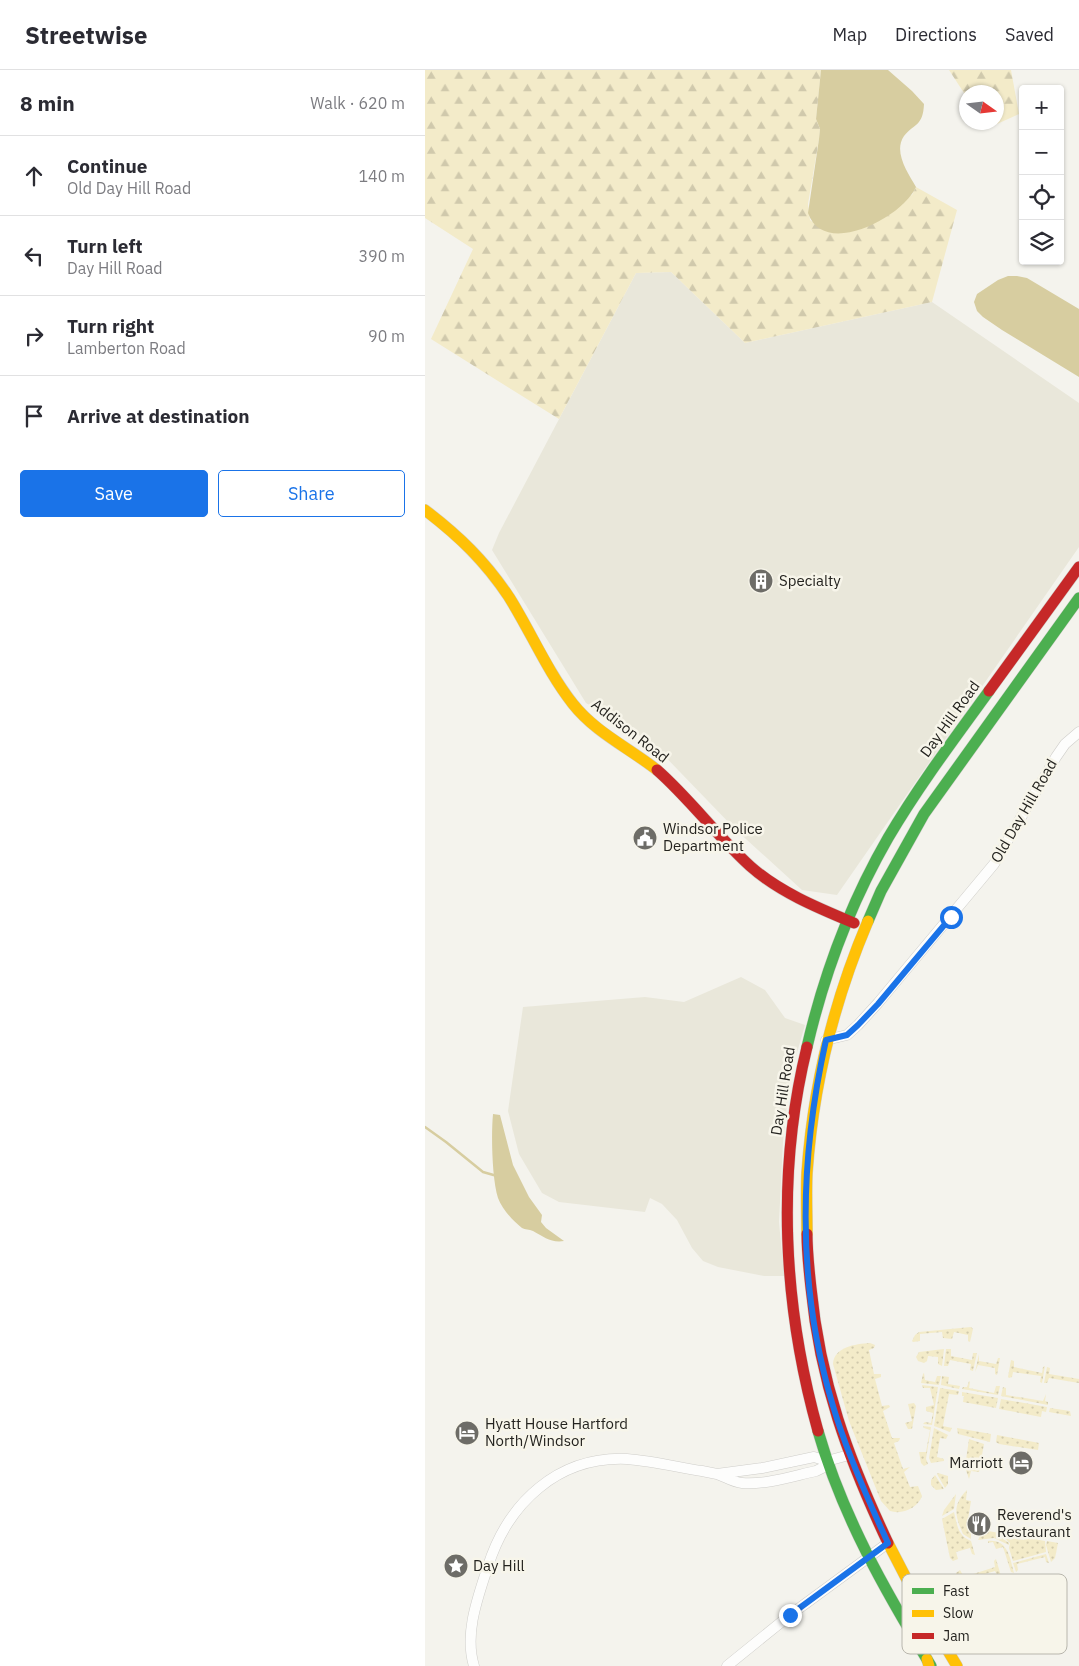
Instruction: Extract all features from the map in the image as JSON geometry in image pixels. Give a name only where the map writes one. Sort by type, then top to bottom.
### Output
[{"type":"main road","name":"Addison Road","points":[[425,510],[456,534],[483,562],[501,585],[562,688],[581,713],[655,768],[677,788],[732,849],[752,868],[787,891],[863,927]]},
{"type":"main road","name":"Day Hill Road","points":[[902,1616],[869,1557],[842,1500],[827,1461],[808,1392],[796,1336],[787,1250],[787,1194],[790,1146],[799,1078],[808,1036],[825,975],[846,920],[877,858],[923,783],[1079,567]]},
{"type":"main road","points":[[904,1574],[888,1543],[849,1455],[833,1407],[819,1350],[810,1297],[806,1248],[806,1193],[809,1148],[817,1084],[826,1040],[840,991],[863,927],[893,865],[917,824],[1079,598]]},
{"type":"main road","points":[[1054,601],[1068,614]]},
{"type":"main road","points":[[790,1146],[809,1148]]},
{"type":"main road","points":[[787,1250],[806,1248]]},
{"type":"main road","points":[[950,1654],[957,1666]]},
{"type":"street","name":"Old Day Hill Road","points":[[826,1040],[847,1035],[858,1025],[951,917],[994,864],[1056,757],[1065,744],[1079,732]]},
{"type":"street","points":[[474,1666],[471,1642],[472,1623],[477,1601],[496,1544],[509,1520],[526,1498],[543,1484],[563,1472],[587,1464],[627,1459],[717,1474],[734,1482],[757,1482],[816,1471],[822,1468],[827,1461],[849,1455]]},
{"type":"street","points":[[727,1666],[790,1615],[888,1543]]},
{"type":"shaded area","points":[[821,70],[888,70],[924,104],[920,120],[904,136],[900,149],[903,162],[916,187],[908,199],[880,221],[846,233],[830,233],[817,226],[808,213],[820,129],[816,119]]},
{"type":"shaded area","points":[[671,272],[745,343],[932,302],[1079,403],[1079,547],[837,895],[802,890],[735,829],[652,743],[586,703],[492,550],[499,533],[636,273]]},
{"type":"shaded area","points":[[1008,276],[1027,278],[1079,309],[1079,377],[1002,330],[977,311],[974,302],[977,294],[998,280]]},
{"type":"shaded area","points":[[741,977],[765,990],[785,1018],[805,1025],[790,1077],[783,1142],[779,1222],[784,1276],[764,1276],[718,1267],[703,1261],[692,1248],[677,1220],[662,1204],[650,1198],[645,1212],[559,1202],[542,1193],[519,1154],[508,1111],[523,1007],[645,997],[684,1002]]},
{"type":"shaded area","points":[[493,1114],[500,1115],[513,1165],[529,1197],[542,1215],[541,1222],[564,1241],[551,1240],[522,1228],[502,1206],[496,1190],[493,1169]]},
{"type":"green space","points":[[425,70],[821,70],[816,119],[820,129],[808,204],[810,220],[825,231],[912,195],[916,187],[957,210],[932,302],[745,343],[671,272],[636,273],[559,419],[431,339],[473,249],[425,218]]},
{"type":"green space","points":[[949,70],[1011,70],[1019,114],[1004,121],[1004,85],[959,85]]},
{"type":"green space","points":[[971,1327],[973,1329],[970,1342],[968,1341],[968,1335],[954,1332],[952,1339],[943,1338],[942,1332],[920,1334],[920,1341],[912,1341],[919,1332]]},
{"type":"green space","points":[[870,1343],[875,1345],[874,1348],[869,1350],[874,1374],[881,1374],[881,1377],[875,1379],[882,1406],[889,1405],[890,1407],[883,1411],[892,1438],[900,1438],[899,1441],[894,1443],[903,1469],[910,1467],[904,1472],[910,1487],[918,1486],[922,1496],[917,1504],[909,1510],[890,1511],[881,1501],[849,1421],[833,1364],[834,1358],[841,1350],[858,1344]]},
{"type":"green space","points":[[944,1349],[942,1366],[938,1364],[938,1357],[928,1356],[927,1361],[924,1363],[918,1361],[916,1357],[919,1352]]},
{"type":"green space","points":[[946,1349],[951,1349],[951,1356],[972,1360],[973,1353],[977,1353],[973,1371],[970,1370],[971,1364],[950,1360],[948,1366],[944,1366]]},
{"type":"green space","points":[[979,1354],[979,1361],[996,1364],[998,1358],[1000,1358],[997,1375],[995,1374],[995,1368],[978,1365],[975,1372]]},
{"type":"green space","points":[[1011,1360],[1014,1361],[1014,1367],[1042,1373],[1045,1366],[1042,1383],[1040,1382],[1041,1376],[1013,1372],[1012,1377],[1009,1378]]},
{"type":"green space","points":[[1047,1367],[1050,1368],[1049,1374],[1079,1379],[1079,1383],[1049,1378],[1047,1383],[1044,1383]]},
{"type":"green space","points":[[924,1373],[925,1380],[935,1382],[937,1376],[941,1376],[939,1385],[921,1383]]},
{"type":"green space","points":[[942,1376],[949,1377],[948,1384],[960,1386],[959,1389],[941,1385]]},
{"type":"green space","points":[[969,1381],[969,1388],[994,1393],[996,1386],[1000,1386],[998,1395],[962,1389],[967,1387]]},
{"type":"green space","points":[[922,1385],[938,1387],[932,1425],[923,1424],[925,1422],[931,1423],[933,1413],[926,1411],[926,1407],[934,1405],[930,1388],[923,1388]]},
{"type":"green space","points":[[1003,1387],[1006,1388],[1006,1395],[1043,1401],[1046,1394],[1045,1401],[1048,1402],[1048,1405],[1001,1396]]},
{"type":"green space","points":[[940,1388],[959,1391],[958,1395],[949,1394],[943,1426],[952,1428],[950,1432],[934,1426]]},
{"type":"green space","points":[[962,1392],[998,1398],[996,1408],[963,1402],[964,1396],[962,1396]]},
{"type":"green space","points":[[1001,1399],[1047,1407],[1046,1412],[1042,1411],[1041,1417],[999,1409]]},
{"type":"green space","points":[[914,1403],[916,1406],[912,1429],[908,1429],[905,1423],[912,1421],[908,1404]]},
{"type":"green space","points":[[1050,1408],[1070,1411],[1071,1416],[1049,1412]]},
{"type":"green space","points":[[923,1426],[931,1427],[926,1459],[928,1464],[924,1466],[921,1463],[919,1452],[926,1452],[930,1430]]},
{"type":"green space","points":[[934,1428],[948,1435],[946,1439],[940,1438],[937,1457],[944,1459],[944,1461],[931,1463],[929,1458]]},
{"type":"green space","points":[[957,1428],[991,1434],[990,1442],[958,1434]]},
{"type":"green space","points":[[997,1435],[1039,1443],[1038,1450],[999,1444],[996,1442]]},
{"type":"green space","points":[[969,1439],[984,1444],[979,1472],[971,1471],[969,1479],[965,1467]]},
{"type":"green space","points":[[937,1474],[948,1476],[948,1484],[945,1488]]},
{"type":"green space","points":[[935,1475],[944,1489],[936,1490],[931,1485],[931,1480]]},
{"type":"green space","points":[[967,1490],[966,1500],[971,1501],[967,1526],[971,1528],[971,1539],[963,1534],[956,1511],[962,1495]]},
{"type":"green space","points":[[956,1494],[954,1509],[942,1516],[944,1510]]},
{"type":"green space","points":[[954,1512],[959,1530],[963,1536],[971,1541],[975,1555],[972,1554],[970,1548],[956,1552],[958,1559],[953,1561],[950,1558],[942,1519]]},
{"type":"green space","points":[[983,1530],[999,1533],[999,1536],[1009,1545],[994,1538],[978,1540]]},
{"type":"green space","points":[[1001,1533],[1011,1535],[1011,1538],[1024,1540],[1024,1537],[1045,1541],[1046,1552],[1013,1561],[1009,1548],[1010,1543]]},
{"type":"green space","points":[[988,1541],[995,1541],[1004,1546],[1014,1573],[1011,1572],[1003,1547],[996,1549],[993,1542],[988,1543]]},
{"type":"green space","points":[[1047,1541],[1058,1543],[1055,1558],[1051,1562],[1046,1545]]},
{"type":"green space","points":[[1046,1554],[1049,1563],[1046,1562],[1045,1557],[1017,1564],[1018,1570],[1016,1572],[1013,1563]]},
{"type":"green space","points":[[996,1559],[1000,1574],[996,1574],[995,1571],[985,1574],[973,1574],[995,1567],[994,1561]]},
{"type":"waterway","points":[[425,1127],[483,1172],[497,1176]]},
{"type":"traffic: fast","points":[[868,921],[881,891],[924,814],[1079,598]]},
{"type":"traffic: fast","points":[[807,1047],[830,966],[850,914],[874,863],[912,800],[989,691]]},
{"type":"traffic: fast","points":[[818,1431],[839,1493],[852,1522],[881,1581],[902,1617]]},
{"type":"traffic: fast","points":[[924,1654],[931,1666]]},
{"type":"traffic: slow","points":[[425,510],[449,529],[491,572],[509,597],[547,665],[573,704],[591,723],[657,770]]},
{"type":"traffic: slow","points":[[807,1234],[807,1173],[814,1108],[820,1076],[835,1013],[868,921]]},
{"type":"traffic: slow","points":[[888,1543],[904,1574]]},
{"type":"traffic: slow","points":[[950,1654],[957,1666]]},
{"type":"traffic: slow","points":[[927,1659],[929,1666]]},
{"type":"traffic: jam","points":[[989,691],[1079,567]]},
{"type":"traffic: jam","points":[[657,770],[726,842],[761,875],[799,899],[854,923]]},
{"type":"traffic: jam","points":[[807,1047],[797,1095],[791,1143],[788,1239],[791,1288],[797,1336],[806,1384],[818,1431]]},
{"type":"traffic: jam","points":[[807,1234],[815,1322],[829,1388],[848,1450],[888,1543]]},
{"type":"place","name":"Specialty","points":[[761,581]]},
{"type":"place","name":"Windsor Police Department","points":[[645,838]]},
{"type":"place","name":"Hyatt House Hartford North/Windsor","points":[[467,1433]]},
{"type":"place","name":"Marriott","points":[[1021,1463]]},
{"type":"place","name":"Reverend's Restaurant","points":[[979,1524]]},
{"type":"place","name":"Day Hill","points":[[456,1566]]},
{"type":"route","points":[[790,1615],[888,1543],[872,1510],[845,1444],[829,1396],[811,1310],[806,1248],[806,1178],[810,1133],[826,1040],[847,1035],[858,1025],[951,917]]}]
